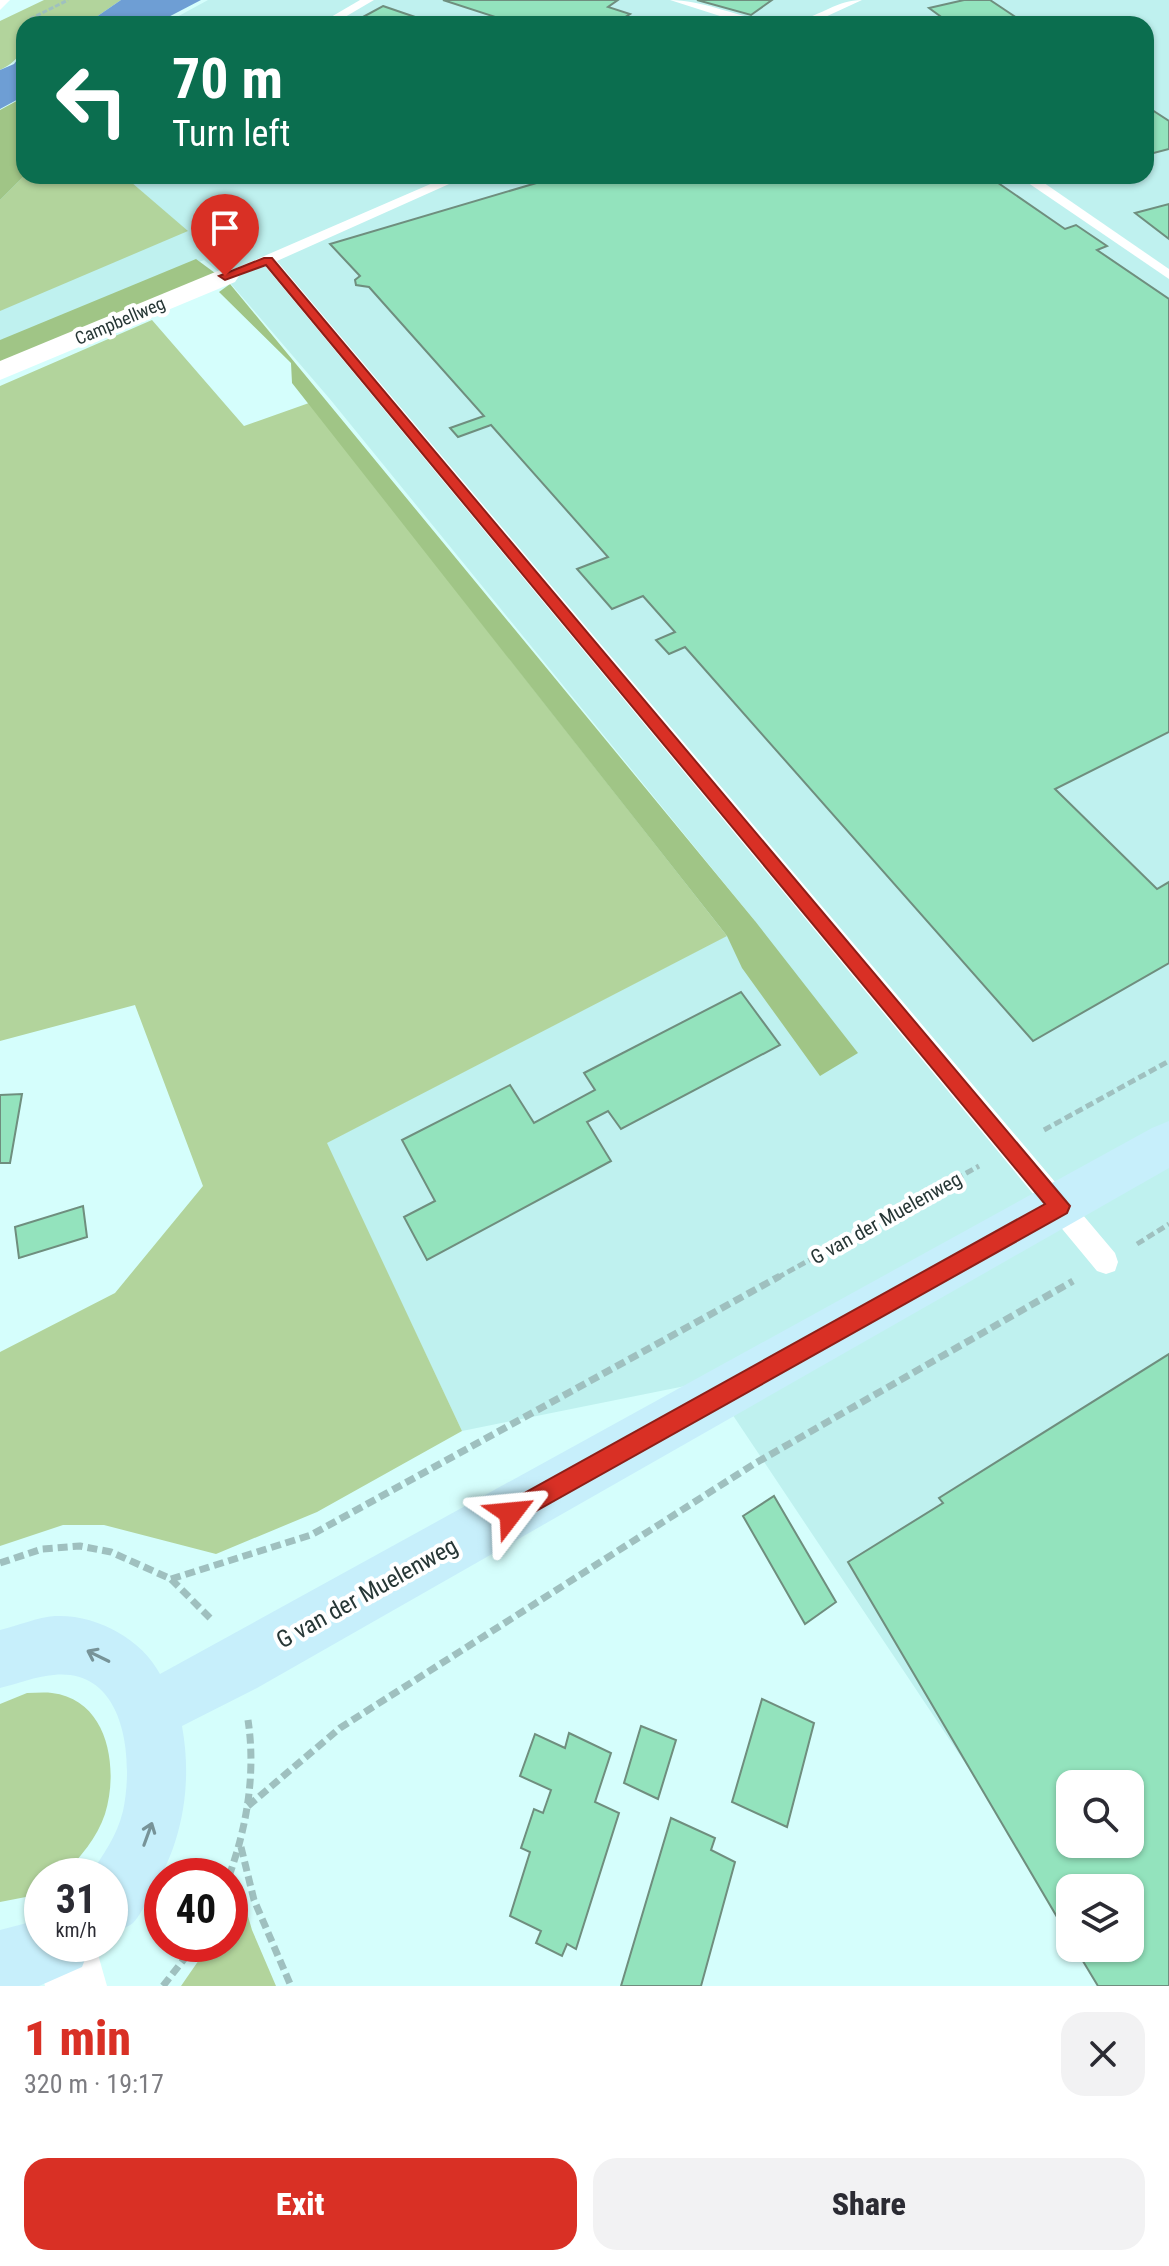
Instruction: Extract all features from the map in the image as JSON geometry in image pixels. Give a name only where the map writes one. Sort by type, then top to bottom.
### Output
[{"type":"street","name":"Campbellweg","points":[[0,371],[225,276]]},
{"type":"street","name":"G van der Muelenweg","points":[[150,1711],[236,1667],[1169,1143]]},
{"type":"street","points":[[0,1659],[39,1646],[62,1645],[84,1649],[106,1658],[139,1689],[150,1711],[159,1743],[160,1779],[154,1817],[141,1854],[128,1874]]},
{"type":"street","points":[[0,1962],[24,1957]]},
{"type":"street","points":[[67,1962],[76,1986]]},
{"type":"lane","points":[[0,7],[4,0]]},
{"type":"lane","points":[[339,16],[368,0]]},
{"type":"lane","points":[[676,0],[731,16]]},
{"type":"lane","points":[[813,16],[856,0]]},
{"type":"lane","name":"Campbellweg","points":[[225,276],[442,184]]},
{"type":"lane","points":[[1037,184],[1169,275]]},
{"type":"lane","points":[[268,260],[1106,1262]]},
{"type":"path","points":[[36,16],[68,0]]},
{"type":"path","name":"G van der Muelenweg","points":[[171,1579],[311,1535],[1169,1061]]},
{"type":"path","points":[[248,1806],[340,1728],[754,1464],[1169,1224]]},
{"type":"path","points":[[0,1563],[42,1549],[80,1546],[111,1552],[171,1579],[209,1617],[236,1667],[251,1732],[248,1806],[236,1858]]},
{"type":"path","points":[[241,1846],[254,1900],[291,1986]]},
{"type":"path","points":[[163,1986],[182,1962]]},
{"type":"shaded area","points":[[208,0],[1169,0],[1169,1986],[1144,1962],[1144,1874],[1056,1874],[1056,1899],[710,1381],[462,1431],[326,1143],[755,921],[329,398],[225,277],[204,260],[0,350],[0,124],[16,159],[16,184],[1154,184],[1154,16],[179,16]]},
{"type":"green space","points":[[44,0],[121,0],[98,16],[16,16],[16,58],[0,70],[0,21]]},
{"type":"green space","points":[[16,101],[16,184],[0,200],[0,110]]},
{"type":"green space","points":[[16,184],[133,184],[188,231],[0,311],[0,200]]},
{"type":"green space","points":[[196,259],[215,273],[0,362],[0,340]]},
{"type":"green space","points":[[230,284],[755,921],[858,1053],[820,1076],[742,968],[727,936],[292,383],[291,363],[219,292]]},
{"type":"green space","points":[[152,320],[244,426],[309,403],[727,936],[327,1143],[462,1431],[317,1512],[216,1554],[104,1525],[63,1525],[0,1546],[0,1352],[115,1293],[203,1186],[135,1005],[0,1041],[0,386]]},
{"type":"green space","points":[[27,1693],[52,1693],[71,1698],[98,1722],[105,1739],[111,1777],[105,1814],[79,1858],[24,1858],[24,1897],[0,1902],[0,1704]]},
{"type":"green space","points":[[248,1916],[276,1986],[181,1986],[198,1962],[248,1962]]},
{"type":"water","points":[[121,0],[201,0],[170,16],[98,16]]},
{"type":"water","points":[[16,61],[16,100],[0,109],[0,70]]},
{"type":"building","points":[[443,0],[618,0],[608,7],[630,14],[627,16],[492,16]]},
{"type":"building","points":[[697,0],[772,0],[751,15]]},
{"type":"building","points":[[964,0],[990,0],[1014,16],[940,16],[929,8]]},
{"type":"building","points":[[383,6],[412,16],[365,16]]},
{"type":"building","points":[[1154,111],[1169,121],[1169,149],[1154,153]]},
{"type":"building","points":[[533,184],[1000,184],[1065,229],[1076,225],[1107,246],[1097,250],[1169,299],[1169,732],[1055,789],[1157,889],[1169,882],[1169,963],[1033,1041],[685,647],[669,654],[656,640],[675,632],[643,596],[612,609],[577,569],[608,557],[491,425],[458,437],[450,428],[484,416],[369,287],[356,285],[355,280],[360,276],[330,244]]},
{"type":"building","points":[[1169,204],[1169,239],[1135,213]]},
{"type":"building","points":[[741,992],[780,1045],[621,1129],[608,1111],[587,1122],[611,1161],[427,1260],[404,1217],[435,1201],[402,1140],[510,1085],[534,1123],[595,1090],[584,1073]]},
{"type":"building","points":[[22,1094],[10,1163],[0,1163],[0,1095]]},
{"type":"building","points":[[83,1206],[87,1237],[19,1258],[15,1227]]},
{"type":"building","points":[[1169,1354],[1169,1986],[1098,1986],[1083,1962],[1144,1962],[1144,1874],[1056,1874],[1056,1915],[848,1562],[943,1503],[939,1498]]},
{"type":"building","points":[[774,1496],[836,1602],[805,1624],[743,1516]]},
{"type":"building","points":[[762,1699],[814,1723],[787,1827],[732,1802]]},
{"type":"building","points":[[641,1726],[676,1740],[658,1799],[624,1783]]},
{"type":"building","points":[[569,1733],[611,1753],[595,1802],[619,1813],[576,1949],[567,1944],[562,1956],[536,1943],[541,1931],[510,1916],[530,1852],[521,1848],[534,1809],[543,1813],[551,1790],[520,1776],[535,1734],[565,1748]]},
{"type":"building","points":[[671,1818],[715,1838],[711,1850],[735,1862],[701,1986],[621,1986]]},
{"type":"route","points":[[225,276],[268,260],[1060,1206],[511,1513]]}]
